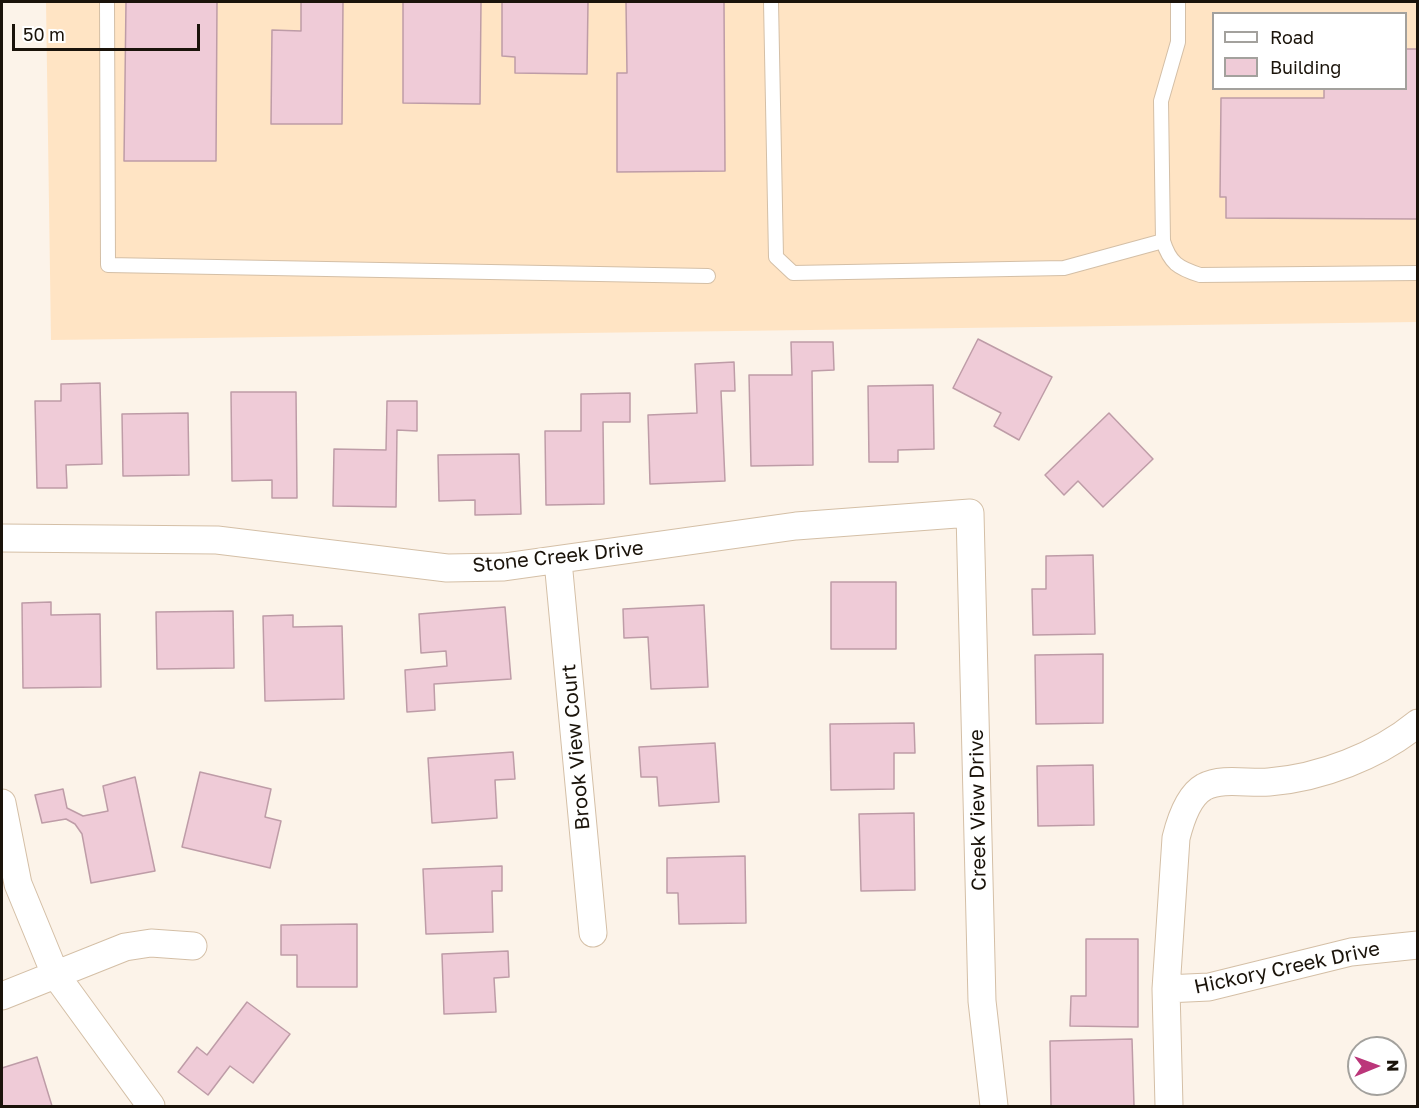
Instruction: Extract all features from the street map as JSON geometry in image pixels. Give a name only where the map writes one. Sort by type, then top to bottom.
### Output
[{"type":"street","name":"Stone Creek Drive","points":[[2,538],[217,540],[447,568],[504,567],[796,526],[970,513]]},
{"type":"street","name":"Creek View Drive","points":[[970,513],[982,1001],[994,1107]]},
{"type":"street","name":"Brook View Court","points":[[558,561],[593,933]]},
{"type":"street","points":[[1167,989],[1176,838],[1181,818],[1203,787],[1220,783],[1286,781],[1321,771],[1370,754],[1399,738],[1418,723]]},
{"type":"street","points":[[2,803],[18,884],[55,974],[151,1107]]},
{"type":"street","points":[[2,996],[125,947],[151,943],[193,946]]},
{"type":"street","name":"Hickory Creek Drive","points":[[1169,1107],[1167,989],[1209,987],[1351,952],[1418,945]]},
{"type":"lane","points":[[107,2],[108,265],[708,276]]},
{"type":"lane","points":[[771,2],[776,257],[793,273],[1064,268],[1163,241]]},
{"type":"lane","points":[[1178,2],[1178,42],[1161,101],[1163,241],[1168,258],[1178,268],[1200,275],[1418,273]]},
{"type":"shaded area","points":[[46,2],[1417,2],[1417,322],[51,340]]},
{"type":"building","points":[[126,2],[217,2],[216,161],[124,161]]},
{"type":"building","points":[[301,2],[343,2],[342,124],[271,124],[272,30],[301,31]]},
{"type":"building","points":[[403,2],[481,2],[480,104],[403,103]]},
{"type":"building","points":[[502,2],[588,2],[587,74],[515,73],[515,57],[502,56]]},
{"type":"building","points":[[626,2],[724,2],[725,171],[617,172],[617,73],[627,73]]},
{"type":"building","points":[[1407,49],[1417,49],[1418,219],[1226,218],[1226,197],[1220,197],[1221,98],[1324,98],[1324,90],[1407,90]]},
{"type":"building","points":[[978,339],[1052,377],[1019,440],[994,426],[1001,413],[953,388]]},
{"type":"building","points":[[791,342],[833,342],[834,370],[812,371],[813,465],[751,466],[749,375],[792,375]]},
{"type":"building","points":[[734,362],[735,391],[721,391],[725,481],[650,484],[648,415],[697,413],[695,364]]},
{"type":"building","points":[[100,383],[102,464],[66,465],[67,488],[37,488],[35,401],[61,401],[61,384]]},
{"type":"building","points":[[933,385],[934,449],[898,450],[898,462],[869,462],[868,386]]},
{"type":"building","points":[[231,392],[296,392],[297,498],[272,498],[272,480],[232,481]]},
{"type":"building","points":[[630,393],[630,422],[603,422],[604,504],[546,505],[545,431],[581,431],[581,394]]},
{"type":"building","points":[[387,401],[417,401],[417,431],[397,430],[396,507],[333,506],[334,449],[386,450]]},
{"type":"building","points":[[188,413],[189,475],[123,476],[122,414]]},
{"type":"building","points":[[1109,413],[1153,459],[1103,507],[1078,481],[1064,495],[1045,475]]},
{"type":"building","points":[[519,454],[521,514],[475,515],[475,500],[439,501],[438,455]]},
{"type":"building","points":[[1093,555],[1095,634],[1033,635],[1032,589],[1046,589],[1046,556]]},
{"type":"building","points":[[831,582],[896,582],[896,649],[831,649]]},
{"type":"building","points":[[51,602],[51,615],[100,614],[101,687],[23,688],[22,603]]},
{"type":"building","points":[[704,605],[708,687],[651,689],[648,637],[624,638],[623,609]]},
{"type":"building","points":[[505,607],[511,679],[434,684],[435,710],[407,712],[405,670],[447,666],[446,651],[421,653],[419,614]]},
{"type":"building","points":[[233,611],[234,668],[157,669],[156,612]]},
{"type":"building","points":[[293,615],[293,627],[342,626],[344,699],[265,701],[263,616]]},
{"type":"building","points":[[1103,654],[1103,723],[1036,724],[1035,655]]},
{"type":"building","points":[[914,723],[915,753],[894,753],[894,789],[831,790],[830,724]]},
{"type":"building","points":[[715,743],[719,802],[659,806],[657,777],[641,777],[639,747]]},
{"type":"building","points":[[513,752],[515,779],[495,780],[497,818],[432,823],[428,758]]},
{"type":"building","points":[[1093,765],[1094,825],[1038,826],[1037,766]]},
{"type":"building","points":[[200,772],[271,789],[265,817],[281,821],[270,868],[182,847]]},
{"type":"building","points":[[135,777],[155,871],[91,883],[82,834],[75,824],[66,819],[42,823],[35,795],[63,789],[67,808],[83,816],[108,811],[103,786]]},
{"type":"building","points":[[914,813],[915,890],[861,891],[859,814]]},
{"type":"building","points":[[745,856],[746,923],[679,924],[678,893],[667,893],[667,858]]},
{"type":"building","points":[[502,866],[502,891],[492,891],[493,932],[426,934],[423,869]]},
{"type":"building","points":[[357,924],[357,987],[297,987],[297,955],[281,955],[281,925]]},
{"type":"building","points":[[1086,939],[1138,939],[1138,1027],[1070,1026],[1071,996],[1086,996]]},
{"type":"building","points":[[508,951],[509,977],[494,978],[496,1012],[444,1014],[442,954]]},
{"type":"building","points":[[247,1002],[290,1034],[253,1083],[230,1066],[208,1095],[178,1072],[197,1047],[207,1055]]},
{"type":"building","points":[[1132,1039],[1134,1106],[1051,1106],[1050,1041]]},
{"type":"building","points":[[37,1057],[52,1106],[2,1106],[2,1068]]}]
